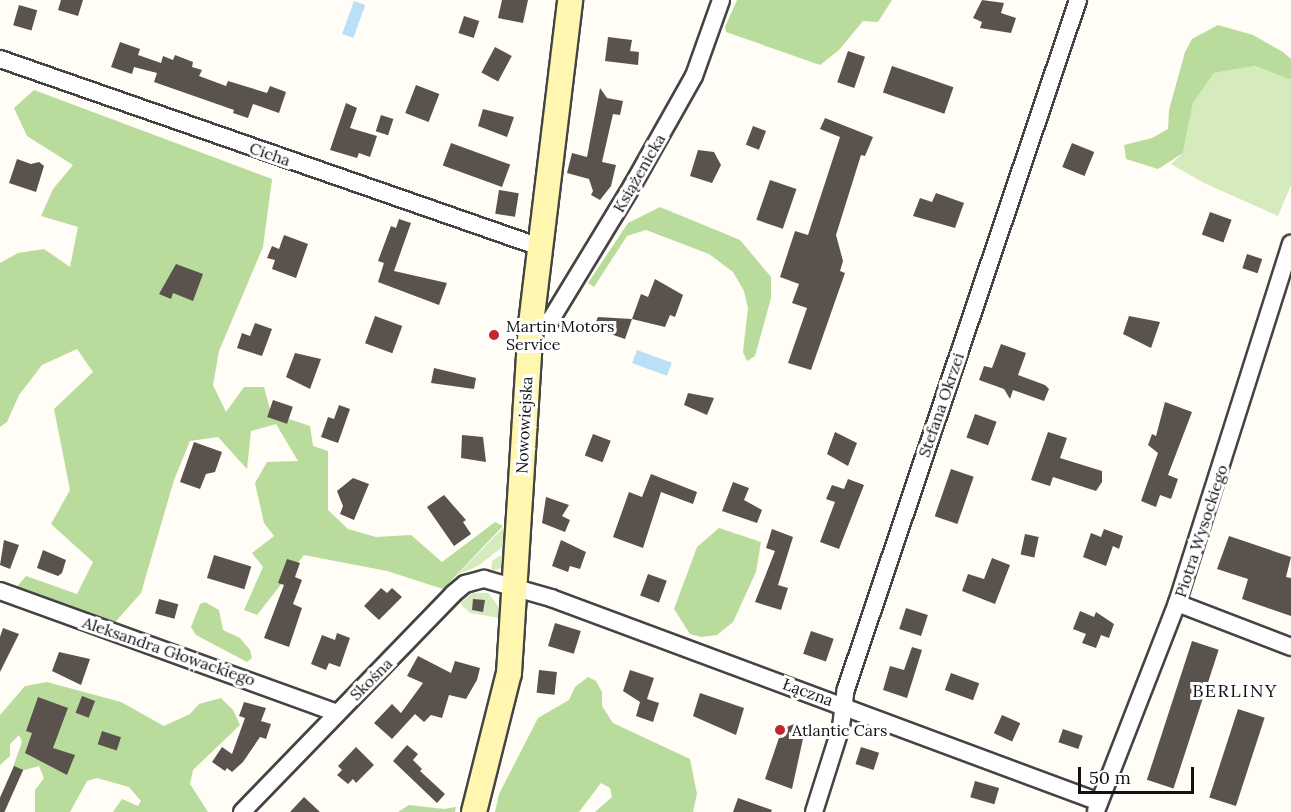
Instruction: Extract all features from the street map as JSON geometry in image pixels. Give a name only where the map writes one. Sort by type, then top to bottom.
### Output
[{"type":"street","name":"Nowowiejska","points":[[474,812],[506,697],[531,324],[570,0]]},
{"type":"street","name":"Książenicka","points":[[531,324],[550,321],[627,196],[694,76],[721,0]]},
{"type":"street","name":"Stefana Okrzei","points":[[814,812],[841,728],[843,704],[1078,0]]},
{"type":"street","name":"Cicha","points":[[0,59],[540,248]]},
{"type":"street","name":"Piotra Wysockiego","points":[[1097,807],[1177,603],[1241,412],[1291,244]]},
{"type":"street","name":"Skośna","points":[[242,812],[465,584],[484,579],[515,586]]},
{"type":"street","name":"Łączna","points":[[515,586],[843,704],[1097,807]]},
{"type":"street","name":"Aleksandra Głowackiego","points":[[0,591],[337,713]]},
{"type":"street","points":[[1177,603],[1291,647]]},
{"type":"green space","points":[[737,0],[892,0],[878,22],[863,21],[839,50],[820,65],[726,32],[725,27]]},
{"type":"green space","points":[[1218,25],[1253,35],[1283,52],[1291,59],[1291,80],[1255,66],[1214,73],[1193,103],[1183,153],[1158,169],[1126,159],[1124,145],[1152,138],[1168,129],[1169,110],[1185,52],[1192,39]]},
{"type":"green space","points":[[1255,66],[1291,80],[1291,185],[1278,216],[1204,183],[1171,164],[1183,153],[1193,103],[1214,73]]},
{"type":"green space","points":[[34,90],[272,179],[263,247],[219,351],[213,385],[226,412],[244,387],[264,387],[271,413],[310,426],[313,446],[328,451],[328,510],[348,529],[376,537],[411,535],[442,562],[495,522],[503,526],[443,589],[387,571],[304,555],[257,615],[244,610],[263,567],[252,553],[274,536],[264,523],[255,483],[267,462],[298,461],[276,424],[251,431],[247,469],[218,437],[190,441],[174,480],[141,593],[110,628],[16,588],[26,576],[77,594],[93,562],[51,524],[70,490],[54,409],[93,372],[77,349],[42,365],[19,395],[7,422],[0,427],[0,263],[18,253],[44,249],[70,267],[78,227],[41,216],[53,189],[73,165],[27,136],[14,108]]},
{"type":"green space","points":[[660,207],[740,240],[771,277],[771,298],[755,356],[747,361],[743,352],[748,308],[744,291],[733,272],[709,254],[646,230],[627,236],[594,287],[588,283],[628,223]]},
{"type":"green space","points":[[506,525],[505,545],[478,566],[457,575]]},
{"type":"green space","points":[[719,528],[761,542],[756,572],[733,622],[717,635],[701,637],[690,634],[674,609],[697,547]]},
{"type":"green space","points":[[499,556],[509,556],[506,566],[491,572],[492,561]]},
{"type":"green space","points":[[473,593],[488,593],[500,608],[500,618],[470,613],[460,603]]},
{"type":"green space","points":[[205,602],[219,610],[223,630],[240,638],[250,650],[252,658],[247,662],[196,635],[191,627],[200,604]]},
{"type":"green space","points":[[588,677],[596,681],[602,692],[602,706],[613,723],[690,759],[697,794],[693,812],[595,812],[612,797],[610,788],[601,783],[579,812],[495,812],[499,794],[538,718],[569,700],[575,687]]},
{"type":"green space","points":[[47,682],[121,702],[164,726],[190,714],[199,704],[221,698],[233,710],[240,725],[193,770],[190,784],[208,812],[113,812],[122,799],[138,806],[141,801],[129,787],[97,778],[87,781],[70,812],[35,812],[35,790],[44,778],[39,766],[18,772],[13,767],[22,742],[19,735],[10,744],[10,756],[0,765],[0,715],[25,686]]},
{"type":"green space","points":[[409,805],[444,809],[456,807],[455,812],[398,812]]},
{"type":"water","points":[[354,1],[365,5],[353,38],[342,34]]},
{"type":"water","points":[[637,350],[672,363],[667,376],[632,363]]},
{"type":"building","points":[[61,0],[83,0],[78,16],[58,10]]},
{"type":"building","points":[[502,0],[528,0],[523,23],[498,18]]},
{"type":"building","points":[[982,0],[1004,3],[1001,13],[1016,18],[1011,33],[980,28],[982,22],[973,18]]},
{"type":"building","points":[[19,5],[37,10],[31,30],[13,25]]},
{"type":"building","points":[[464,16],[479,21],[474,38],[458,33]]},
{"type":"building","points":[[608,37],[632,40],[630,51],[639,52],[638,65],[605,61]]},
{"type":"building","points":[[120,42],[140,49],[138,55],[161,63],[163,56],[173,60],[175,55],[193,62],[192,67],[202,70],[199,76],[226,86],[228,81],[267,93],[270,86],[286,92],[279,113],[253,104],[248,118],[233,113],[234,110],[154,82],[157,73],[134,67],[132,74],[111,67]]},
{"type":"building","points":[[495,47],[512,56],[498,82],[481,73]]},
{"type":"building","points":[[848,51],[865,57],[854,88],[837,82]]},
{"type":"building","points":[[892,66],[953,87],[944,114],[883,92]]},
{"type":"building","points":[[416,85],[439,94],[429,122],[405,113]]},
{"type":"building","points":[[600,88],[607,98],[623,101],[620,115],[613,114],[602,162],[616,165],[611,186],[600,200],[591,195],[593,191],[589,179],[567,173],[572,153],[587,157]]},
{"type":"building","points":[[346,103],[357,108],[350,128],[377,136],[370,157],[359,153],[357,158],[330,150]]},
{"type":"building","points":[[483,109],[514,117],[507,137],[478,126]]},
{"type":"building","points":[[381,115],[393,119],[388,135],[376,131]]},
{"type":"building","points":[[825,118],[873,137],[865,156],[861,155],[836,235],[843,261],[840,271],[845,273],[811,370],[788,363],[807,308],[792,303],[799,284],[780,277],[795,231],[808,235],[840,137],[820,129]]},
{"type":"building","points":[[753,126],[766,131],[759,150],[746,145]]},
{"type":"building","points":[[451,143],[510,165],[502,187],[443,166]]},
{"type":"building","points":[[1072,143],[1094,152],[1085,176],[1062,167]]},
{"type":"building","points":[[698,150],[714,152],[721,165],[712,183],[690,176]]},
{"type":"building","points":[[17,159],[31,164],[39,162],[44,166],[36,192],[9,183]]},
{"type":"building","points":[[770,180],[796,189],[783,229],[756,220]]},
{"type":"building","points":[[499,190],[519,193],[515,217],[495,214]]},
{"type":"building","points":[[936,193],[964,203],[955,228],[913,216],[920,198],[932,202]]},
{"type":"building","points":[[1210,212],[1232,220],[1223,242],[1202,235]]},
{"type":"building","points":[[399,219],[411,223],[394,271],[447,283],[439,305],[378,282],[384,263],[378,261],[391,226],[396,228]]},
{"type":"building","points":[[284,235],[308,244],[296,278],[272,269],[275,260],[267,258],[272,246],[279,249]]},
{"type":"building","points":[[1247,254],[1262,259],[1258,273],[1242,268]]},
{"type":"building","points":[[176,264],[203,274],[193,301],[173,293],[171,299],[159,294]]},
{"type":"building","points":[[655,279],[683,295],[675,317],[670,315],[665,327],[632,319],[641,294],[648,297]]},
{"type":"building","points":[[375,316],[402,326],[392,353],[365,343]]},
{"type":"building","points":[[1129,316],[1160,322],[1151,348],[1123,334]]},
{"type":"building","points":[[598,317],[632,319],[625,339],[593,328]]},
{"type":"building","points":[[255,323],[272,329],[262,356],[237,348],[242,333],[250,336]]},
{"type":"building","points":[[1001,344],[1026,353],[1018,375],[1045,385],[1049,389],[1044,401],[1013,390],[1010,399],[1004,389],[979,380],[984,366],[992,368]]},
{"type":"building","points":[[295,353],[321,359],[310,389],[286,377]]},
{"type":"building","points":[[434,368],[476,378],[474,389],[431,383]]},
{"type":"building","points":[[688,393],[714,398],[707,415],[684,405]]},
{"type":"building","points":[[273,400],[293,407],[287,424],[267,417]]},
{"type":"building","points":[[1165,402],[1192,412],[1168,475],[1178,479],[1171,499],[1160,495],[1156,507],[1141,501],[1158,453],[1148,445],[1152,434],[1156,436]]},
{"type":"building","points":[[339,405],[350,409],[338,443],[321,437],[328,417],[334,419]]},
{"type":"building","points":[[975,414],[997,422],[988,445],[966,437]]},
{"type":"building","points":[[835,432],[857,443],[848,466],[827,454]]},
{"type":"building","points":[[1048,432],[1067,438],[1060,458],[1102,471],[1102,482],[1096,491],[1053,477],[1050,486],[1031,480]]},
{"type":"building","points":[[593,434],[611,441],[602,462],[585,455]]},
{"type":"building","points":[[462,435],[483,437],[486,462],[461,458]]},
{"type":"building","points":[[194,442],[222,452],[215,472],[206,474],[200,489],[180,482]]},
{"type":"building","points":[[951,469],[974,477],[957,524],[935,516]]},
{"type":"building","points":[[651,474],[697,492],[693,504],[661,492],[643,548],[613,537],[629,492],[642,497]]},
{"type":"building","points":[[353,478],[369,484],[354,520],[340,514],[343,506],[337,491]]},
{"type":"building","points":[[848,479],[864,485],[839,549],[820,542],[835,502],[826,499],[832,485],[844,489]]},
{"type":"building","points":[[733,482],[749,488],[744,500],[762,510],[757,523],[722,511]]},
{"type":"building","points":[[444,495],[466,520],[463,522],[471,534],[454,546],[427,507]]},
{"type":"building","points":[[546,497],[569,505],[562,516],[570,520],[565,532],[542,523]]},
{"type":"building","points":[[772,529],[793,537],[778,585],[788,588],[781,610],[755,602],[775,551],[766,548]]},
{"type":"building","points":[[1104,529],[1123,536],[1119,549],[1113,546],[1106,566],[1083,557],[1091,533],[1101,537]]},
{"type":"building","points":[[1025,534],[1039,537],[1034,557],[1021,555]]},
{"type":"building","points":[[1229,536],[1291,557],[1286,577],[1291,578],[1291,616],[1242,599],[1248,579],[1217,569]]},
{"type":"building","points":[[4,540],[19,545],[10,569],[0,565]]},
{"type":"building","points":[[561,540],[586,552],[580,569],[570,566],[568,572],[552,566]]},
{"type":"building","points":[[43,550],[66,560],[62,573],[58,576],[37,568]]},
{"type":"building","points":[[214,555],[251,566],[244,589],[207,578]]},
{"type":"building","points":[[992,558],[1010,565],[995,604],[962,591],[968,574],[984,579]]},
{"type":"building","points":[[287,559],[300,563],[295,577],[302,580],[293,604],[302,608],[289,647],[264,638],[284,585],[278,583]]},
{"type":"building","points":[[648,574],[667,581],[659,602],[640,596]]},
{"type":"building","points":[[381,588],[387,593],[392,588],[402,597],[379,620],[364,606]]},
{"type":"building","points":[[159,599],[178,604],[174,619],[155,613]]},
{"type":"building","points":[[473,599],[485,600],[483,612],[472,610]]},
{"type":"building","points":[[906,608],[928,615],[921,636],[899,629]]},
{"type":"building","points":[[1080,611],[1094,617],[1096,612],[1114,624],[1109,638],[1101,635],[1096,648],[1082,643],[1086,634],[1073,629]]},
{"type":"building","points":[[555,623],[581,631],[574,654],[548,646]]},
{"type":"building","points":[[3,628],[19,634],[0,672],[0,637]]},
{"type":"building","points":[[811,631],[834,639],[826,662],[803,654]]},
{"type":"building","points":[[337,633],[350,638],[340,667],[329,663],[326,670],[311,664],[322,635],[335,640]]},
{"type":"building","points":[[1192,641],[1219,650],[1174,789],[1147,780]]},
{"type":"building","points":[[912,647],[922,650],[907,698],[883,690],[890,666],[904,670]]},
{"type":"building","points":[[59,652],[90,659],[81,685],[52,671]]},
{"type":"building","points":[[418,656],[451,673],[455,661],[480,668],[477,680],[466,699],[449,695],[442,718],[431,715],[424,722],[415,714],[392,739],[374,723],[392,704],[401,713],[423,683],[407,676]]},
{"type":"building","points":[[539,670],[557,672],[554,695],[537,693]]},
{"type":"building","points":[[630,670],[654,678],[647,699],[659,703],[653,722],[636,716],[640,702],[623,691]]},
{"type":"building","points":[[951,673],[979,683],[973,700],[945,690]]},
{"type":"building","points":[[700,693],[744,708],[736,735],[693,716]]},
{"type":"building","points":[[82,696],[95,701],[89,718],[76,713]]},
{"type":"building","points":[[38,697],[68,708],[53,748],[75,755],[67,775],[25,753],[32,733],[26,731]]},
{"type":"building","points":[[244,702],[266,708],[261,721],[271,724],[266,739],[260,737],[243,762],[232,772],[227,768],[225,771],[212,762],[222,747],[232,754],[245,718],[239,716]]},
{"type":"building","points":[[1238,709],[1265,718],[1236,806],[1209,797]]},
{"type":"building","points":[[1002,715],[1020,723],[1012,741],[994,733]]},
{"type":"building","points":[[794,724],[804,734],[792,789],[765,779],[782,729]]},
{"type":"building","points":[[1063,729],[1083,736],[1078,749],[1058,742]]},
{"type":"building","points":[[102,731],[121,737],[117,750],[98,744]]},
{"type":"building","points":[[407,745],[418,754],[413,760],[422,769],[420,771],[445,794],[437,803],[393,761]]},
{"type":"building","points":[[356,747],[374,765],[356,783],[353,779],[348,784],[337,775],[342,770],[338,766]]},
{"type":"building","points":[[861,747],[879,753],[874,770],[855,764]]},
{"type":"building","points":[[14,766],[23,770],[4,812],[0,812],[0,797]]},
{"type":"building","points":[[975,781],[999,788],[994,804],[970,797]]},
{"type":"building","points":[[304,797],[320,812],[290,812]]},
{"type":"building","points":[[738,798],[772,810],[771,812],[733,812]]},
{"type":"place","name":"Martin Motors Service","points":[[494,335]]},
{"type":"place","name":"Atlantic Cars","points":[[780,730]]},
{"type":"district","name":"BERLINY","points":[[1235,691]]}]
